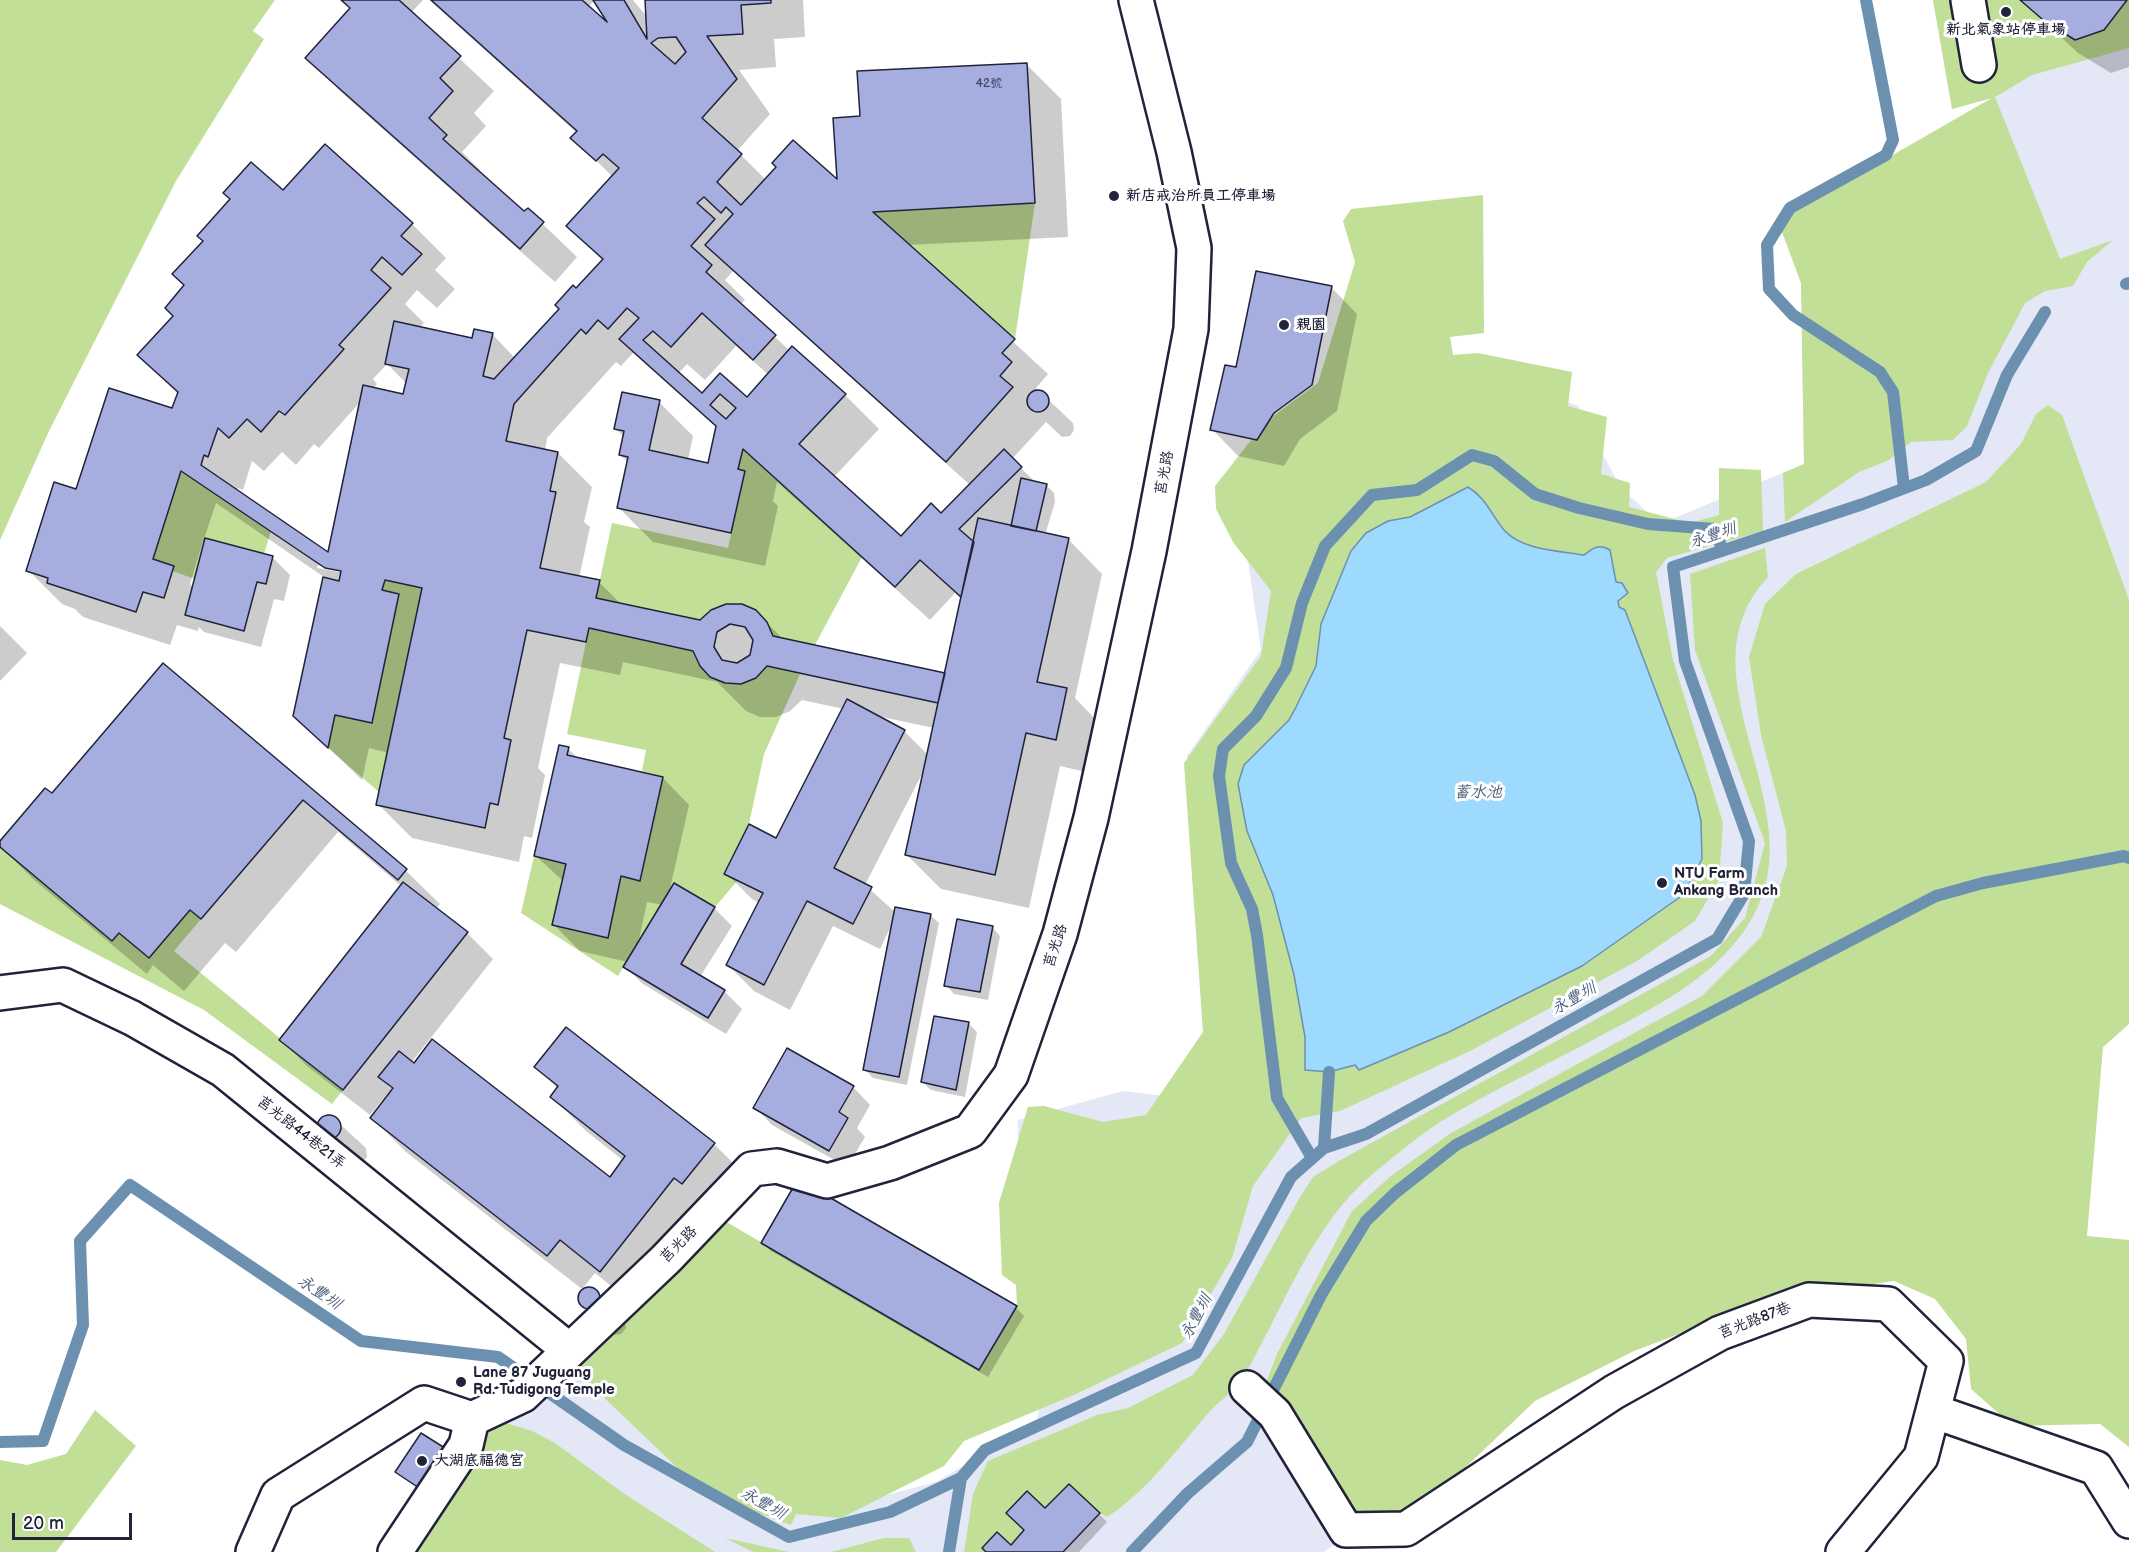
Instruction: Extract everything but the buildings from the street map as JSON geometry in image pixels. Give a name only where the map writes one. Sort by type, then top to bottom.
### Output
[{"type":"lane","name":"莒光路","points":[[472,1419],[523,1395],[666,1259],[752,1169],[777,1166],[827,1180],[890,1163],[969,1131],[1011,1075],[1060,934],[1091,818],[1147,560],[1191,329],[1194,248],[1174,152],[1136,0]]},
{"type":"lane","points":[[1968,0],[1978,65]]},
{"type":"lane","name":"莒光路44巷21弄","points":[[0,993],[63,985],[132,1018],[223,1070],[569,1350]]},
{"type":"lane","name":"莒光路87巷","points":[[1247,1388],[1275,1414],[1346,1530],[1406,1529],[1614,1392],[1720,1333],[1809,1300],[1888,1304],[1946,1362],[1921,1457],[1843,1552]]},
{"type":"lane","points":[[253,1552],[278,1495],[424,1403],[472,1419],[466,1444],[395,1552]]},
{"type":"lane","points":[[1933,1411],[2096,1468],[2129,1521]]},
{"type":"lane","points":[[1344,1552],[1373,1530]]},
{"type":"shaded area","name":"NTU Farm Ankang Branch","points":[[1933,0],[2129,0],[2129,1024],[2103,1047],[2099,1081],[1840,1119],[1349,1535],[1324,1552],[407,1552],[441,1461],[544,1368],[592,1377],[823,1512],[936,1482],[1037,1422],[1050,1337],[1018,1217],[1018,1120],[1123,1091],[1222,1103],[1205,1009],[1187,756],[1261,650],[1238,492],[1449,357],[1578,406],[1620,487],[1660,524],[1804,464],[1801,283],[1778,221],[1992,98],[1952,109]]},
{"type":"green space","points":[[0,0],[275,0],[253,31],[264,39],[176,181],[49,431],[0,540]]},
{"type":"green space","points":[[1933,0],[2129,0],[2129,48],[2032,75],[1995,97],[2060,259],[2113,240],[2087,262],[2073,286],[2045,291],[2025,303],[1988,373],[1967,426],[1953,440],[1911,442],[1887,461],[1859,472],[1785,522],[1783,473],[1804,464],[1801,283],[1778,221],[1992,98],[1952,109]]},
{"type":"green space","points":[[1483,195],[1484,333],[1450,337],[1453,355],[1478,353],[1572,372],[1568,406],[1607,417],[1601,474],[1630,483],[1629,507],[1690,523],[1719,515],[1719,468],[1761,470],[1763,531],[1667,558],[1656,572],[1673,660],[1723,823],[1719,880],[1695,921],[1637,961],[1472,1050],[1340,1111],[1301,1118],[1253,1186],[1232,1258],[1182,1343],[1076,1394],[964,1441],[944,1466],[841,1518],[796,1514],[791,1525],[705,1494],[575,1370],[674,1270],[718,1217],[980,1370],[1017,1306],[1016,1285],[1002,1275],[999,1203],[1028,1107],[1044,1106],[1103,1122],[1146,1115],[1203,1032],[1184,763],[1261,656],[1271,591],[1233,542],[1216,509],[1215,486],[1248,444],[1276,414],[1318,383],[1355,262],[1343,221],[1351,209]]},
{"type":"green space","points":[[1035,203],[1015,339],[873,212]]},
{"type":"green space","points":[[2048,405],[2062,415],[2129,600],[2129,1024],[2103,1047],[2087,1236],[2129,1240],[2129,1447],[2100,1424],[2013,1426],[1971,1389],[1966,1339],[1935,1299],[1894,1281],[1772,1299],[1634,1351],[1535,1401],[1424,1507],[1364,1518],[1337,1494],[1264,1388],[1277,1354],[1352,1211],[1391,1176],[1451,1133],[1702,996],[1761,937],[1787,866],[1786,831],[1761,735],[1749,657],[1765,604],[1796,574],[1986,482],[2021,444],[2036,414]]},
{"type":"green space","points":[[743,449],[862,557],[815,645],[773,636],[760,615],[742,604],[722,606],[700,620],[596,598],[612,523],[728,548],[745,471],[738,469]]},
{"type":"green space","points":[[181,471],[271,531],[264,554],[195,579],[172,571],[173,566],[153,559]]},
{"type":"green space","points":[[1765,548],[1768,577],[1744,614],[1736,653],[1738,694],[1768,821],[1769,863],[1759,904],[1731,948],[1713,966],[1671,997],[1460,1110],[1424,1133],[1375,1172],[1333,1216],[1316,1241],[1240,1382],[1212,1409],[1150,1481],[1122,1506],[1107,1517],[1100,1513],[1063,1552],[964,1552],[973,1494],[988,1461],[1097,1415],[1128,1408],[1193,1375],[1224,1334],[1313,1177],[1711,956],[1745,918],[1765,843],[1695,650],[1690,574]]},
{"type":"green space","points":[[385,580],[422,588],[379,792],[328,748],[335,715],[372,723],[399,594],[382,590]]},
{"type":"green space","points":[[589,628],[693,651],[707,673],[725,683],[745,681],[767,666],[800,674],[764,754],[749,824],[724,873],[738,880],[715,907],[674,883],[618,976],[521,913],[534,856],[566,864],[552,925],[608,938],[621,876],[641,880],[663,777],[642,771],[646,750],[567,734]]},
{"type":"green space","points":[[0,847],[111,941],[119,933],[149,958],[190,910],[201,919],[174,951],[343,1090],[332,1104],[204,1010],[0,904]]},
{"type":"green space","points":[[95,1410],[136,1446],[56,1552],[0,1552],[0,1460],[27,1465],[66,1454]]},
{"type":"green space","points":[[499,1421],[532,1431],[555,1443],[626,1495],[715,1552],[403,1552],[470,1452]]},
{"type":"green space","points":[[725,1538],[789,1552],[753,1552]]},
{"type":"green space","points":[[884,1538],[909,1538],[916,1552],[831,1552]]},
{"type":"water","name":"蓄水池","points":[[1468,487],[1484,501],[1504,530],[1520,542],[1530,546],[1584,555],[1593,548],[1610,550],[1616,582],[1622,583],[1628,593],[1618,601],[1619,607],[1625,610],[1695,795],[1701,821],[1702,859],[1683,895],[1582,966],[1449,1032],[1359,1070],[1355,1065],[1329,1072],[1305,1070],[1305,1037],[1294,975],[1273,895],[1247,831],[1238,784],[1244,765],[1289,720],[1316,666],[1321,624],[1351,551],[1366,533],[1388,521],[1410,517]]},
{"type":"waterway","points":[[1866,0],[1893,140],[1886,155],[1790,208],[1767,245],[1769,289],[1793,315],[1880,372],[1893,392],[1904,488]]},
{"type":"waterway","name":"永豐圳","points":[[0,1442],[43,1441],[83,1325],[80,1241],[130,1185],[361,1341],[498,1357],[624,1445],[789,1537],[890,1512],[961,1478],[985,1450],[1196,1353],[1291,1177],[1324,1148],[1366,1134],[1717,939],[1744,894],[1749,841],[1685,661],[1673,567],[1863,504],[1926,480],[1976,451],[2007,375],[2045,312]]},
{"type":"waterway","points":[[1312,1158],[1277,1098],[1257,935],[1252,909],[1231,863],[1219,776],[1223,749],[1256,716],[1286,668],[1302,603],[1325,546],[1372,495],[1417,490],[1472,455],[1494,461],[1535,494],[1579,508],[1648,524],[1715,529],[1722,549]]},
{"type":"waterway","points":[[1132,1552],[1188,1493],[1247,1442],[1321,1295],[1366,1221],[1395,1193],[1456,1145],[1936,896],[1983,883],[2124,856],[2129,858]]},
{"type":"waterway","points":[[1324,1148],[1329,1072]]},
{"type":"waterway","points":[[949,1552],[961,1478]]},
{"type":"place","name":"新北氣象站停車場","points":[[2006,12]]},
{"type":"place","name":"新店戒治所員工停車場","points":[[1114,196]]},
{"type":"place","name":"親園","points":[[1284,325]]},
{"type":"place","name":"NTU Farm Ankang Branch","points":[[1662,883]]},
{"type":"place","name":"Lane 87 Juguang Rd. Tudigong Temple","points":[[461,1382]]},
{"type":"place","name":"大湖底福德宮","points":[[422,1461]]}]
